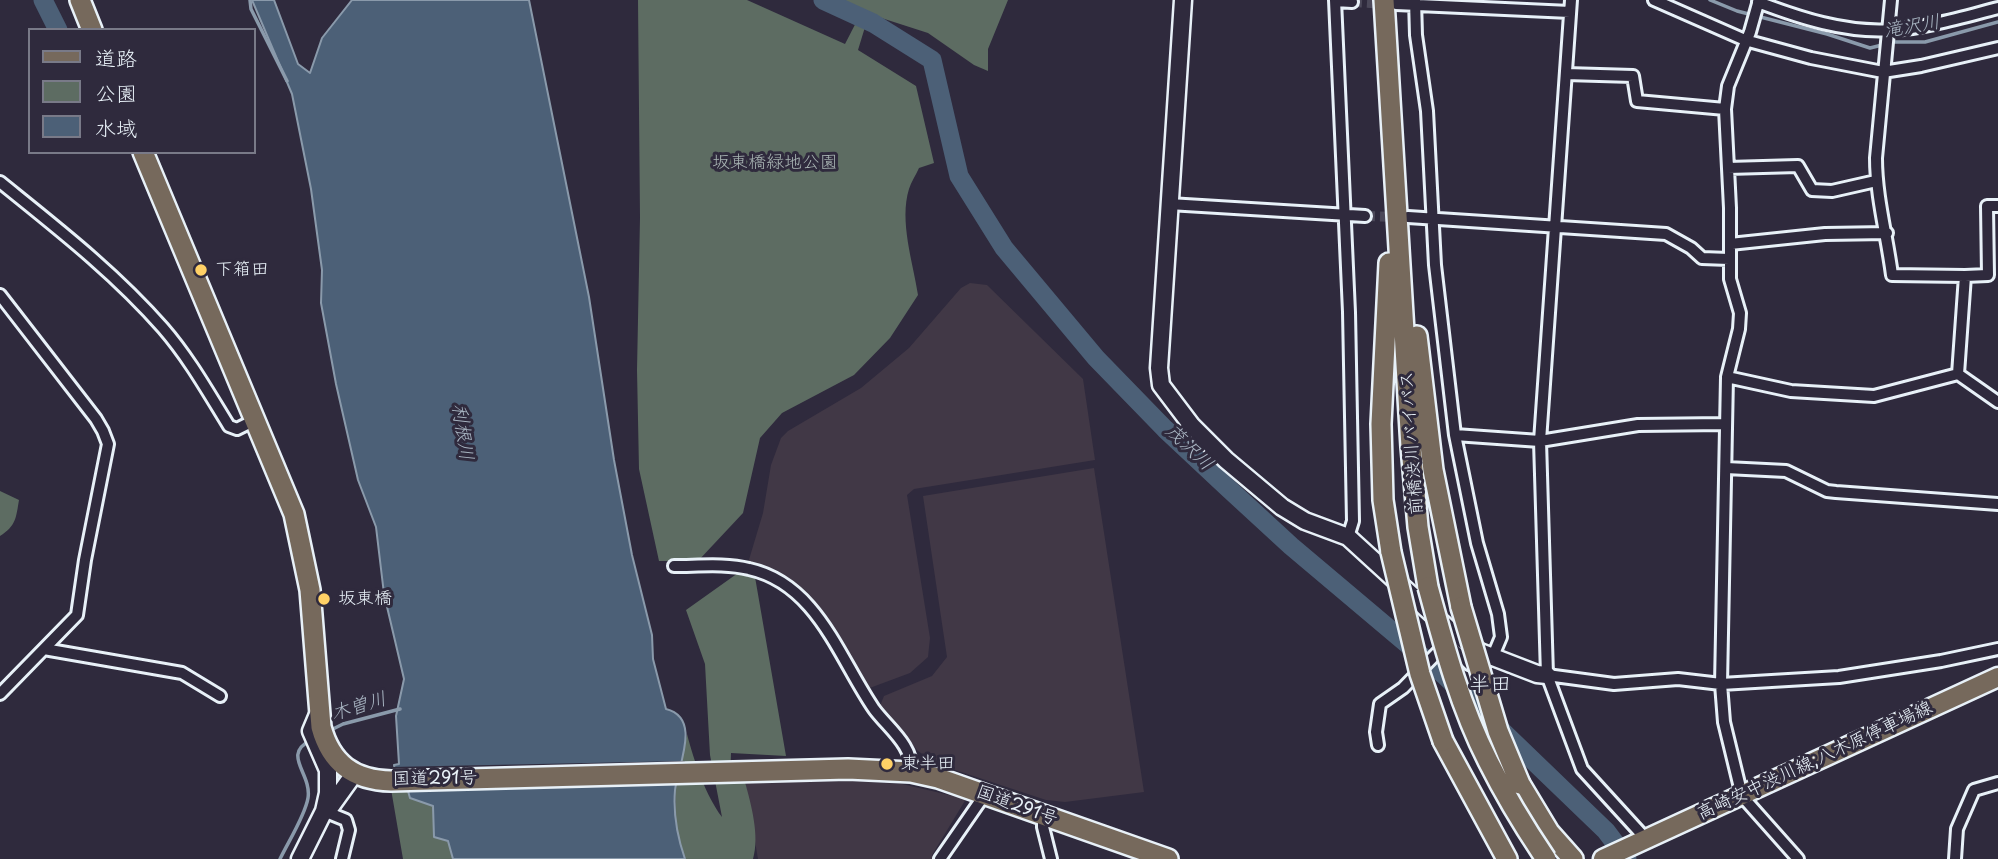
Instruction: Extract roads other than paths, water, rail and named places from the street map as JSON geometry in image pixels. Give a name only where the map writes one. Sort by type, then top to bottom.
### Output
[{"type":"highway","points":[[80,0],[91,28]]},
{"type":"highway","name":"前橋渋川バイパス","points":[[1390,2],[1394,173],[1416,513],[1428,587],[1446,654],[1472,726],[1488,761],[1546,859]]},
{"type":"highway","points":[[143,154],[294,514],[310,590],[318,731],[338,761],[354,774]]},
{"type":"highway","points":[[1394,173],[1381,424],[1383,500],[1391,552],[1420,674],[1443,741],[1507,859]]},
{"type":"highway","points":[[1400,260],[1412,298],[1433,470],[1461,607],[1498,731],[1520,784],[1549,832],[1573,859]]},
{"type":"highway","name":"国道291号","points":[[354,774],[391,781],[848,769],[911,772],[939,778],[1168,859]]},
{"type":"main road","name":"高崎安中渋川線;八木原停車場線","points":[[1605,858],[1998,677]]},
{"type":"street","points":[[1183,0],[1159,368],[1161,385],[1192,426],[1226,460],[1282,507],[1305,521],[1348,537],[1452,632],[1480,652],[1537,674],[1614,684],[1678,679],[1721,684],[1839,677],[1998,649]]},
{"type":"street","points":[[1654,0],[1811,58],[1883,72],[1998,48]]},
{"type":"street","points":[[1891,0],[1876,181],[1887,233],[1892,275],[1989,275],[1987,206],[1998,206]]},
{"type":"street","points":[[1348,537],[1353,521],[1349,312],[1335,1],[1352,2]]},
{"type":"street","points":[[1390,2],[1571,6],[1553,228],[1540,441],[1546,675],[1582,769],[1638,841]]},
{"type":"street","points":[[1378,745],[1377,721],[1380,704],[1403,688],[1438,652],[1451,647],[1474,666],[1483,665],[1493,656],[1501,637],[1477,543],[1455,435],[1435,265],[1427,111],[1416,36],[1415,2]]},
{"type":"street","points":[[1798,859],[1742,796],[1724,722],[1721,684],[1725,424],[1727,377],[1739,329],[1740,313],[1730,279],[1725,109],[1728,86],[1758,3],[1834,25],[1889,32],[1998,8]]},
{"type":"street","points":[[1566,74],[1633,76],[1637,101],[1725,109]]},
{"type":"street","points":[[1728,168],[1798,166],[1812,190],[1832,191],[1876,181]]},
{"type":"street","points":[[0,182],[91,256],[163,328],[190,362],[229,426],[237,429],[253,421]]},
{"type":"street","points":[[1170,204],[1365,216]]},
{"type":"street","points":[[1408,217],[1666,234],[1702,258],[1729,259]]},
{"type":"street","points":[[1730,244],[1825,234],[1887,233]]},
{"type":"street","points":[[1958,374],[1965,275]]},
{"type":"street","points":[[0,295],[96,419],[108,444],[77,615],[0,694]]},
{"type":"street","points":[[1727,377],[1791,391],[1874,396],[1958,374],[1998,402]]},
{"type":"street","points":[[1455,435],[1540,441],[1638,425],[1725,424]]},
{"type":"street","points":[[1726,468],[1786,471],[1826,491],[1998,504]]},
{"type":"street","points":[[674,566],[751,569],[776,579],[804,598],[818,615],[875,709],[906,748],[912,763],[911,772]]},
{"type":"street","points":[[44,649],[182,673],[220,696]]},
{"type":"street","points":[[300,859],[324,811],[328,793],[328,770],[318,731]]},
{"type":"street","points":[[324,811],[331,806],[354,774]]},
{"type":"street","points":[[1955,859],[1957,829],[1974,790],[1998,783]]},
{"type":"street","points":[[940,859],[985,794]]},
{"type":"street","points":[[324,811],[346,820],[349,830],[342,859]]},
{"type":"street","points":[[1043,815],[1051,859]]},
{"type":"water","name":"利根川","points":[[252,0],[274,0],[298,64],[310,73],[322,38],[352,0],[529,0],[589,297],[614,460],[632,555],[652,635],[653,659],[666,709],[677,714],[683,722],[685,732],[675,799],[676,825],[685,859],[453,859],[448,841],[434,837],[433,806],[410,798],[408,791],[398,790],[394,765],[399,764],[396,716],[404,679],[384,594],[376,527],[358,480],[336,384],[321,303],[322,270],[311,189],[292,94]]},
{"type":"waterway","points":[[43,0],[57,28]]},
{"type":"waterway","points":[[250,0],[251,9],[287,81]]},
{"type":"waterway","name":"茂沢川","points":[[823,0],[873,23],[932,60],[959,176],[1004,248],[1096,358],[1165,429],[1291,546],[1444,675],[1606,831],[1627,859]]},
{"type":"waterway","name":"滝沢川","points":[[1710,0],[1737,11],[1870,48],[1894,42],[1925,42],[1998,22]]},
{"type":"waterway","name":"木曽川","points":[[331,730],[343,724],[400,709]]},
{"type":"waterway","name":"木曽川","points":[[280,859],[300,821],[308,798],[298,752],[311,740]]},
{"type":"tunnel","points":[[1352,2],[1386,4]]},
{"type":"tunnel","points":[[1365,216],[1402,217]]},
{"type":"place","name":"下箱田","points":[[201,270]]},
{"type":"place","name":"坂東橋","points":[[324,599]]},
{"type":"place","name":"東半田","points":[[887,764]]},
{"type":"district","name":"半田","points":[[1490,685]]},
{"type":"park label","name":"坂東橋緑地公園","points":[[775,163]]}]
